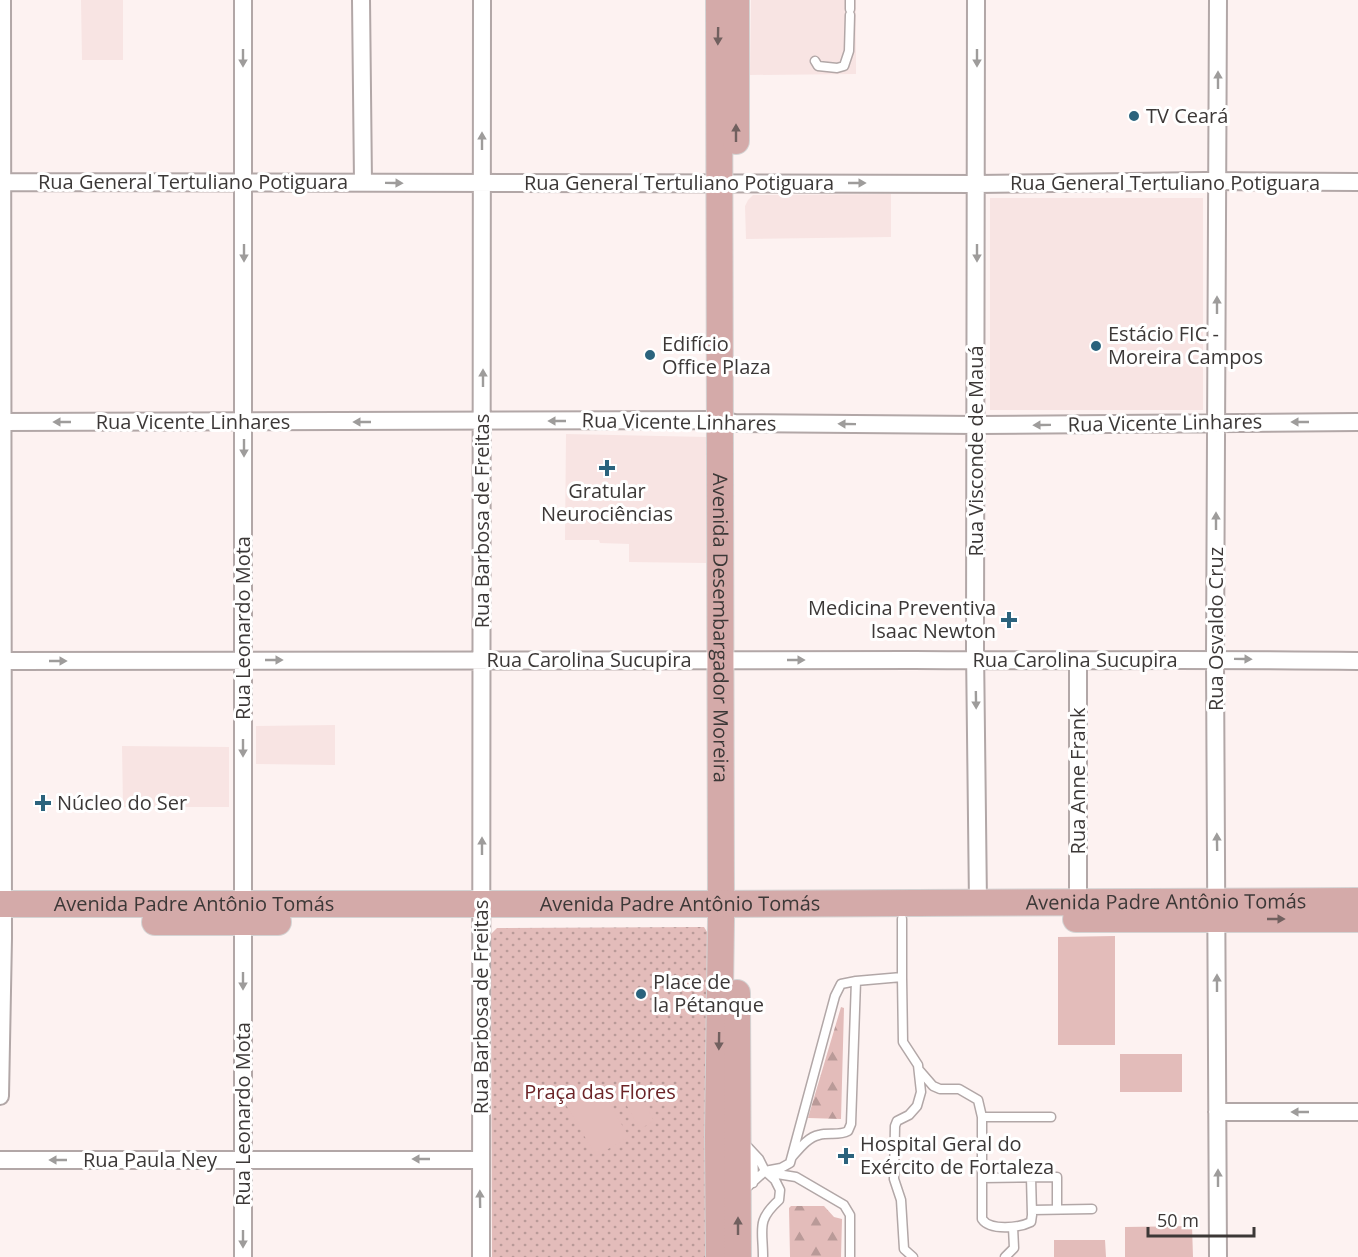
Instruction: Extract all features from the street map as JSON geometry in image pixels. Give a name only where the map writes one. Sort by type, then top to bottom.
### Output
[{"type":"main road","name":"Avenida Desembargador Moreira","points":[[719,0],[727,183],[729,912],[738,1257]]},
{"type":"main road","name":"Avenida Desembargador Moreira","points":[[727,183],[736,0]]},
{"type":"main road","name":"Avenida Padre Antônio Tomás","points":[[729,912],[902,919],[1217,910],[1358,901]]},
{"type":"main road","name":"Avenida Padre Antônio Tomás","points":[[1,913],[729,912],[978,903],[1078,902],[1358,919]]},
{"type":"main road","name":"Avenida Desembargador Moreira","points":[[719,1257],[736,1191]]},
{"type":"street","name":"Rua Leonardo Mota","points":[[243,0],[243,1257]]},
{"type":"street","points":[[361,0],[363,182]]},
{"type":"street","name":"Rua Barbosa de Freitas","points":[[481,1257],[482,0]]},
{"type":"street","name":"Rua Visconde de Mauá","points":[[976,0],[975,661],[978,903]]},
{"type":"street","name":"Rua Osvaldo Cruz","points":[[1218,0],[1215,659],[1218,1257]]},
{"type":"street","points":[[0,1096],[2,2]]},
{"type":"street","name":"Rua General Tertuliano Potiguara","points":[[1,182],[977,184],[1358,182]]},
{"type":"street","name":"Rua Vicente Linhares","points":[[2,422],[728,421],[977,425],[1358,422]]},
{"type":"street","name":"Rua Carolina Sucupira","points":[[1,661],[482,659],[1358,661]]},
{"type":"street","name":"Rua Anne Frank","points":[[1078,661],[1078,902]]},
{"type":"street","points":[[1217,1112],[1358,1112]]},
{"type":"street","name":"Rua Paula Ney","points":[[0,1160],[480,1160]]},
{"type":"lane","points":[[815,61],[818,66],[837,68],[844,66],[849,51],[850,8]]},
{"type":"lane","points":[[902,919],[903,1042],[920,1071],[933,1086],[940,1089],[959,1089],[978,1100],[982,1117],[982,1219],[985,1224],[1013,1227],[1030,1222],[1031,1177]]},
{"type":"lane","points":[[736,1191],[765,1171],[781,1168],[790,1163],[835,996],[842,984],[902,977]]},
{"type":"lane","points":[[791,1157],[815,1136],[842,1134],[848,1131],[851,1124],[856,981]]},
{"type":"lane","points":[[913,1257],[904,1249],[902,1241],[902,1200],[894,1179],[894,1138],[897,1121],[909,1115],[917,1106],[921,1092],[920,1071]]},
{"type":"lane","points":[[982,1117],[1051,1117]]},
{"type":"lane","points":[[735,1141],[759,1159],[765,1171],[775,1179],[780,1190],[779,1200],[762,1219],[763,1257]]},
{"type":"lane","points":[[735,1141],[754,1158],[736,1191]]},
{"type":"lane","points":[[765,1171],[796,1177],[833,1197],[848,1209],[850,1257]]},
{"type":"lane","points":[[982,1178],[1057,1177],[1057,1209]]},
{"type":"lane","points":[[1032,1210],[1092,1209]]},
{"type":"lane","points":[[1005,1257],[1014,1248],[1013,1227]]},
{"type":"shaded area","points":[[81,0],[123,0],[123,60],[82,60]]},
{"type":"shaded area","points":[[751,0],[856,0],[856,74],[750,75]]},
{"type":"shaded area","points":[[891,194],[891,237],[746,239],[745,206],[753,195]]},
{"type":"shaded area","name":"Estácio FIC - Moreira Campos","points":[[990,198],[1203,198],[1203,410],[990,410]]},
{"type":"shaded area","points":[[566,434],[707,437],[706,563],[629,562],[629,544],[600,543],[599,540],[565,540]]},
{"type":"shaded area","points":[[335,725],[335,765],[256,764],[256,726]]},
{"type":"shaded area","points":[[122,746],[229,747],[229,807],[123,807]]},
{"type":"green space","name":"Praça das Flores","points":[[704,927],[709,935],[708,1257],[492,1257],[491,934],[497,928]]},
{"type":"green space","points":[[1115,936],[1115,1045],[1058,1045],[1058,937]]},
{"type":"green space","points":[[841,1007],[844,1008],[841,1119],[808,1118]]},
{"type":"green space","points":[[1120,1054],[1182,1054],[1182,1092],[1120,1092]]},
{"type":"green space","points":[[595,1079],[629,1137],[596,1156],[562,1098]]},
{"type":"green space","points":[[637,1089],[654,1121],[640,1129],[622,1097]]},
{"type":"green space","points":[[791,1206],[824,1206],[834,1217],[842,1219],[841,1257],[790,1257],[789,1208]]},
{"type":"green space","points":[[1192,1226],[1193,1257],[1125,1257],[1125,1227]]},
{"type":"green space","points":[[1054,1240],[1105,1240],[1106,1257],[1054,1257]]},
{"type":"place","name":"TV Ceará","points":[[1134,116]]},
{"type":"place","name":"Estácio FIC - Moreira Campos","points":[[1096,346]]},
{"type":"place","name":"Edifício Office Plaza","points":[[650,355]]},
{"type":"place","name":"Gratular Neurociências","points":[[607,468]]},
{"type":"place","name":"Medicina Preventiva Isaac Newton","points":[[1009,620]]},
{"type":"place","name":"Núcleo do Ser","points":[[43,803]]},
{"type":"place","name":"Place de la Pétanque","points":[[641,994]]},
{"type":"place","name":"Hospital Geral do Exército de Fortaleza","points":[[846,1156]]}]
